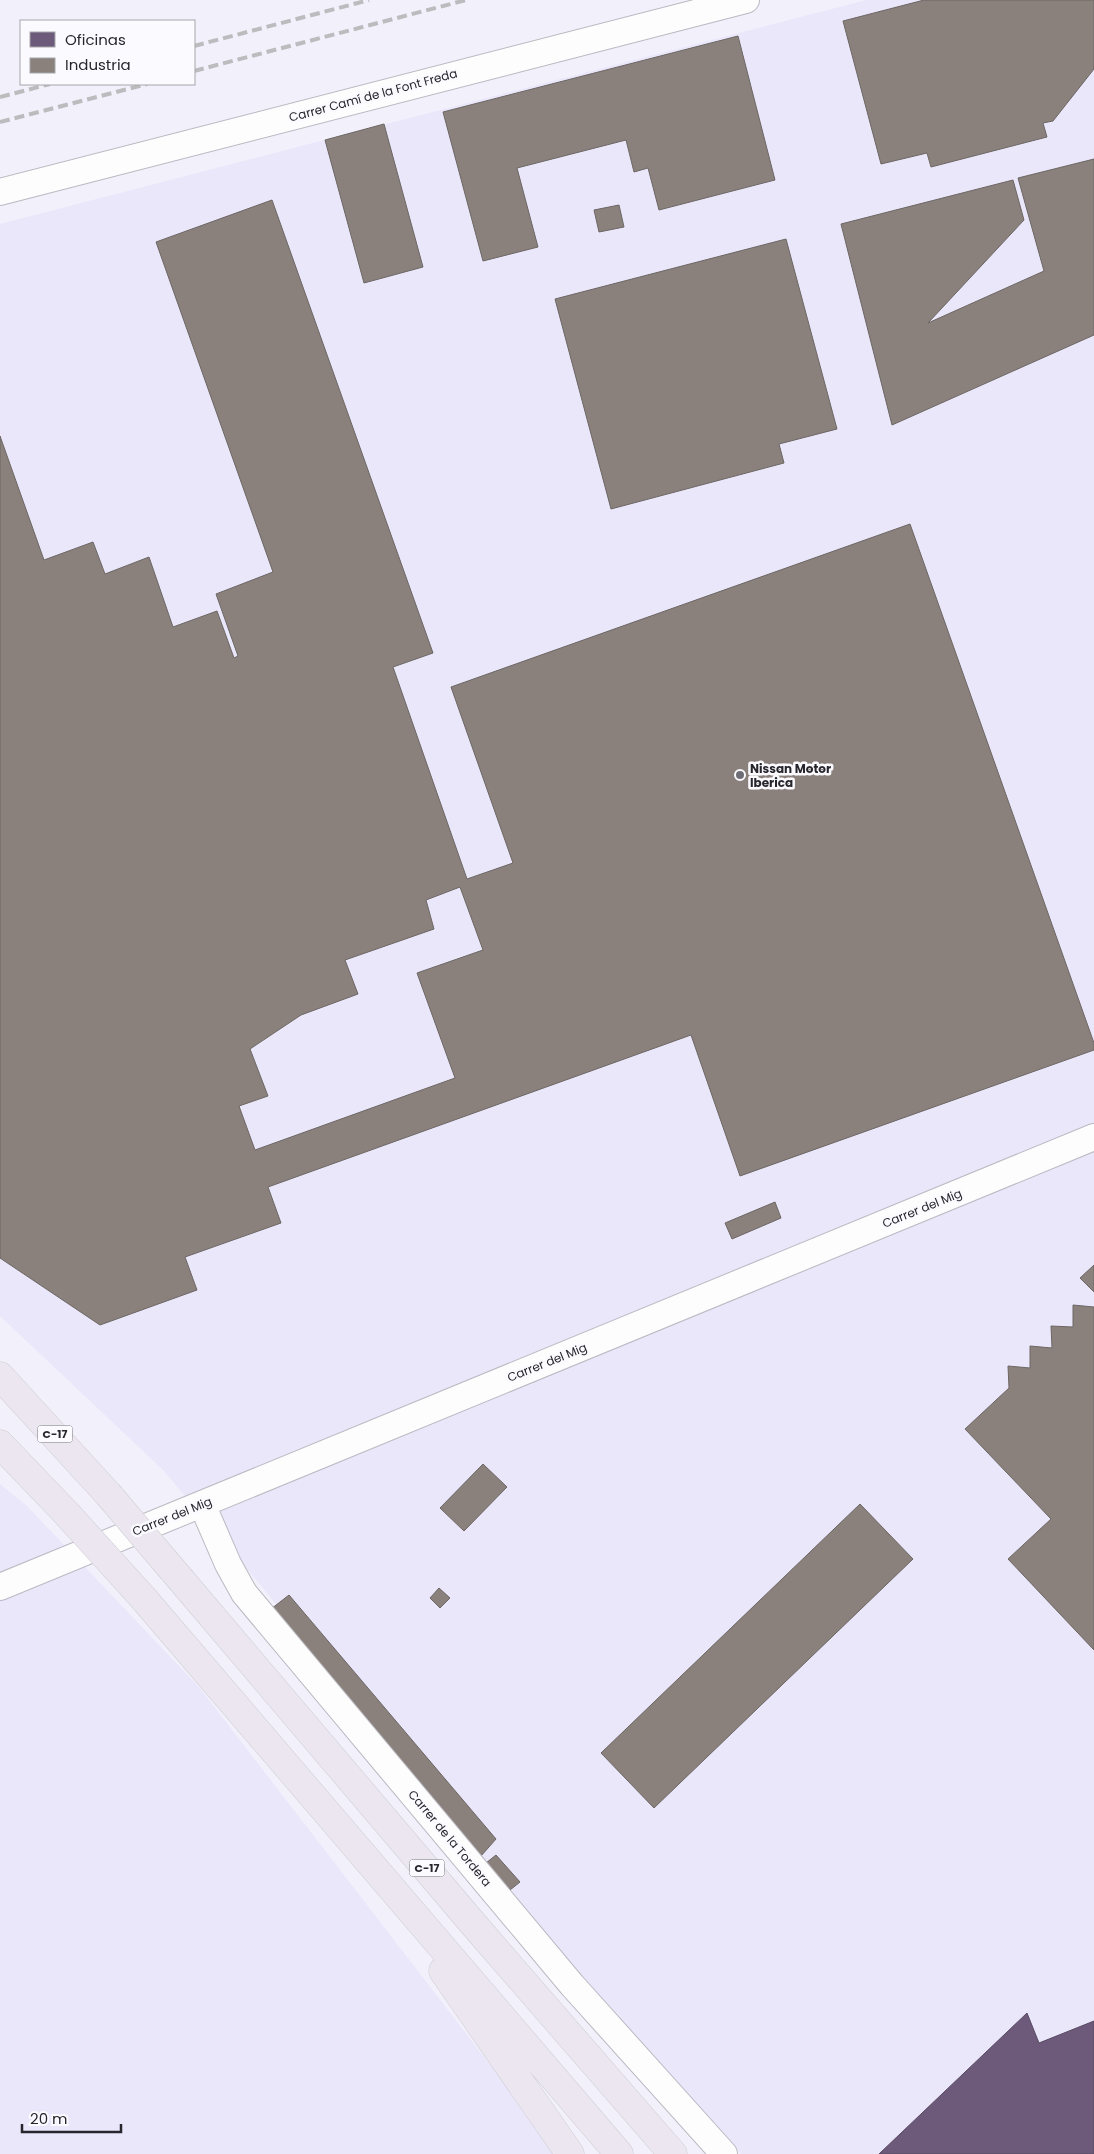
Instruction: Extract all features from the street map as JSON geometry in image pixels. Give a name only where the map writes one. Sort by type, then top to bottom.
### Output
[{"type":"highway","name":"C-17","points":[[0,1376],[108,1494],[469,1919],[673,2154]]},
{"type":"highway","points":[[0,1444],[144,1599],[619,2154]]},
{"type":"highway","points":[[347,1835],[570,2154]]},
{"type":"street","name":"Carrer Camí de la Font Freda","points":[[0,192],[746,0]]},
{"type":"street","name":"Carrer del Mig","points":[[0,1587],[1094,1137]]},
{"type":"street","name":"Carrer de la Tordera","points":[[202,1504],[228,1564],[244,1593],[572,1985],[724,2154]]},
{"type":"shaded area","points":[[866,0],[1094,0],[1094,2154],[741,2154],[507,1894],[263,1588],[163,1470],[0,1316],[0,224]]},
{"type":"shaded area","points":[[0,1484],[27,1506],[199,1687],[559,2154],[0,2154]]},
{"type":"building: Oficinas","points":[[1027,2013],[1039,2043],[1094,2021],[1094,2154],[879,2154]]},
{"type":"building: Industria","points":[[924,0],[1094,0],[1094,69],[1053,121],[1043,123],[1047,137],[931,167],[927,153],[881,164],[843,21]]},
{"type":"building: Industria","points":[[738,36],[775,180],[659,210],[648,168],[634,172],[626,140],[517,168],[538,247],[483,261],[443,112]]},
{"type":"building: Industria","points":[[384,124],[423,267],[364,283],[325,140]]},
{"type":"building: Industria","points":[[1094,159],[1094,335],[892,425],[841,224],[1013,180],[1024,220],[928,323],[1044,271],[1018,178]]},
{"type":"building: Industria","name":"Nissan Motor Iberica","points":[[272,200],[433,653],[393,667],[467,879],[513,863],[451,687],[910,524],[1094,1043],[1094,1050],[740,1176],[691,1035],[268,1187],[281,1223],[185,1257],[197,1290],[100,1325],[0,1258],[0,436],[44,560],[93,542],[105,574],[149,557],[173,627],[217,611],[234,658],[238,656],[216,594],[273,572],[156,242]],"holes":[[[460,887],[483,950],[417,973],[455,1078],[255,1150],[239,1106],[268,1096],[250,1049],[301,1015],[358,994],[345,960],[434,929],[426,900]]]},
{"type":"building: Industria","points":[[619,205],[624,227],[599,232],[594,210]]},
{"type":"building: Industria","points":[[786,239],[837,429],[779,444],[784,463],[611,509],[555,299]]},
{"type":"building: Industria","points":[[775,1202],[781,1218],[732,1239],[725,1223]]},
{"type":"building: Industria","points":[[1094,1265],[1094,1292],[1080,1278]]},
{"type":"building: Industria","points":[[1073,1305],[1094,1307],[1094,1650],[1008,1559],[1051,1519],[965,1429],[1009,1388],[1008,1366],[1030,1368],[1030,1346],[1052,1348],[1051,1326],[1073,1327]]},
{"type":"building: Industria","points":[[483,1464],[507,1487],[464,1531],[440,1508]]},
{"type":"building: Industria","points":[[860,1504],[913,1559],[654,1808],[601,1753]]},
{"type":"building: Industria","points":[[439,1588],[450,1598],[440,1608],[430,1598]]},
{"type":"building: Industria","points":[[289,1595],[496,1839],[481,1856],[271,1609]]},
{"type":"building: Industria","points":[[496,1855],[520,1882],[510,1890],[486,1863]]},
{"type":"railway","points":[[195,46],[369,0]]},
{"type":"railway","points":[[195,71],[466,0]]},
{"type":"railway","points":[[0,97],[46,85]]},
{"type":"railway","points":[[0,122],[143,85]]},
{"type":"place","name":"Nissan Motor Iberica","points":[[740,775]]}]
